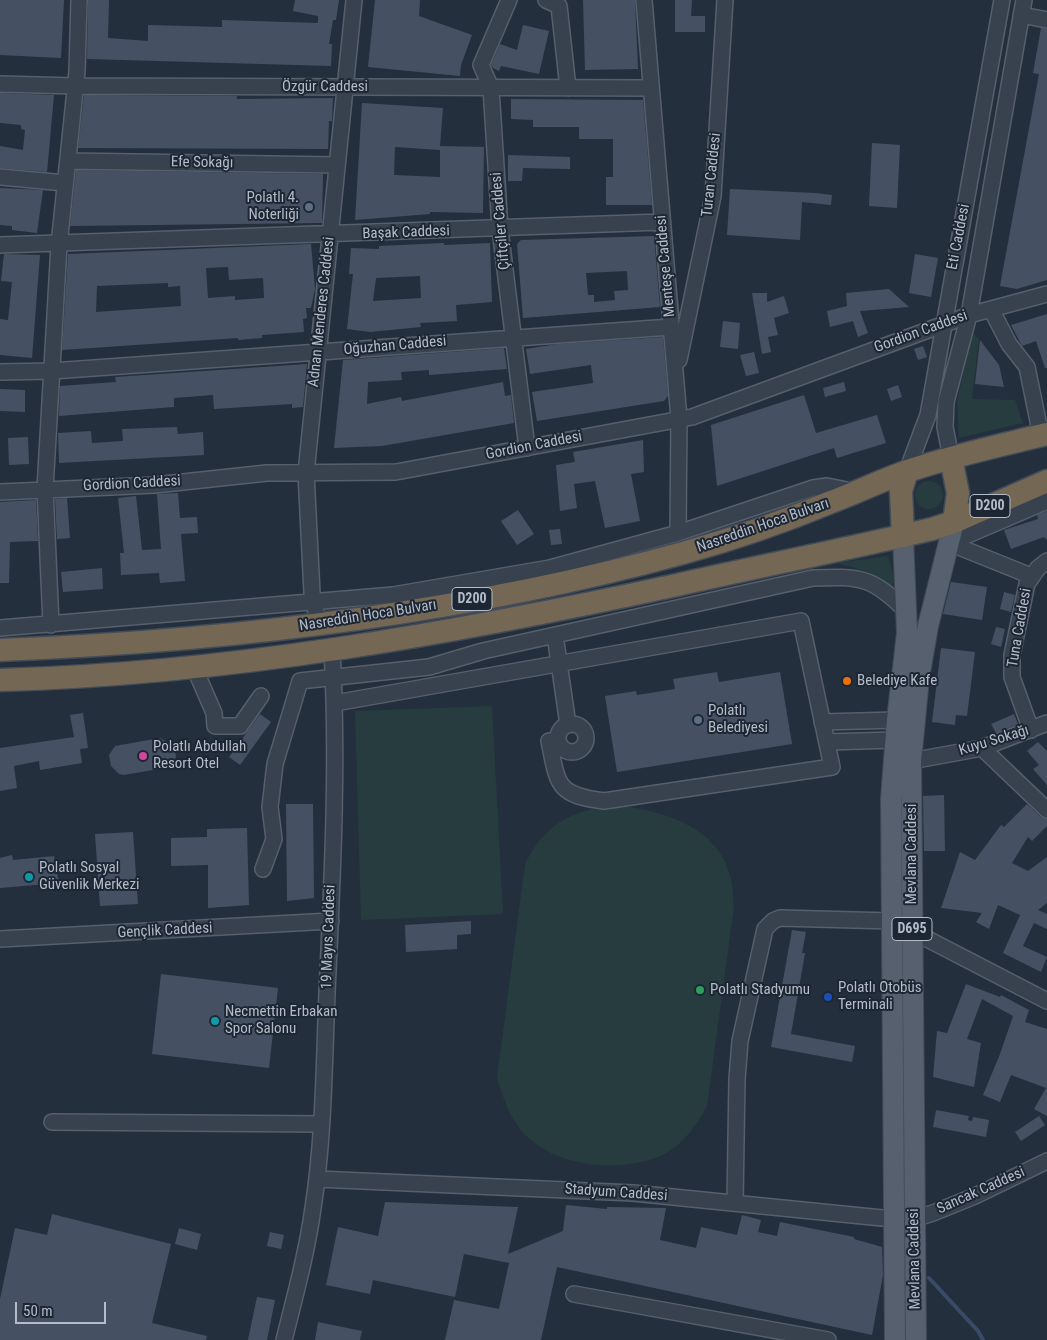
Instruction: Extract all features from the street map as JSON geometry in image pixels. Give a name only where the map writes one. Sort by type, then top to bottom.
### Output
[{"type":"highway","name":"D200","points":[[917,468],[1044,435]]},
{"type":"highway","points":[[945,531],[958,493],[951,458]]},
{"type":"highway","points":[[903,536],[901,491],[917,468]]},
{"type":"highway","name":"Nasreddin Hoca Bulvarı","points":[[0,650],[176,639],[316,613],[496,595],[623,568],[730,539],[917,468]]},
{"type":"highway","name":"D200","points":[[945,531],[1047,481]]},
{"type":"highway","name":"Nasreddin Hoca Bulvarı","points":[[0,680],[194,667],[332,650],[433,634],[903,536],[945,531]]},
{"type":"main road","name":"Mevlana Caddesi","points":[[895,1340],[905,1219],[912,931],[911,761],[919,678],[945,531]]},
{"type":"main road","name":"Mevlana Caddesi","points":[[903,536],[906,650],[897,720],[891,799],[892,921],[905,1219],[916,1340]]},
{"type":"street","points":[[51,625],[45,489],[59,244],[76,86],[79,0]]},
{"type":"street","name":"Adnan Menderes Caddesi","points":[[316,613],[306,473],[354,0]]},
{"type":"street","name":"Çiftçiler Caddesi","points":[[509,0],[481,65],[490,88],[500,229],[527,448]]},
{"type":"street","points":[[546,0],[559,6],[568,88]]},
{"type":"street","name":"Menteşe Caddesi","points":[[644,0],[679,419],[678,533]]},
{"type":"street","name":"Turan Caddesi","points":[[676,376],[713,196],[725,0]]},
{"type":"street","name":"Eti Caddesi","points":[[917,468],[1002,0]]},
{"type":"street","points":[[1023,8],[1047,20]]},
{"type":"street","name":"Eti Caddesi","points":[[951,458],[944,411],[968,314],[1023,8]]},
{"type":"street","name":"Özgür Caddesi","points":[[0,84],[345,88],[650,88]]},
{"type":"street","name":"Efe Sokağı","points":[[68,161],[337,165]]},
{"type":"street","points":[[0,177],[65,183]]},
{"type":"street","name":"Başak Caddesi","points":[[0,245],[330,236],[662,222]]},
{"type":"street","name":"Gordion Caddesi","points":[[0,492],[155,484],[267,473],[396,472],[692,417],[968,314],[1047,294]]},
{"type":"street","points":[[991,309],[1009,344],[1027,367],[1044,435]]},
{"type":"street","name":"Oğuzhan Caddesi","points":[[0,372],[52,371],[513,336],[671,327]]},
{"type":"street","points":[[1044,435],[1047,409]]},
{"type":"street","points":[[0,628],[316,613],[393,595],[550,568],[678,533],[813,488],[827,486],[857,492]]},
{"type":"street","points":[[945,531],[1047,501]]},
{"type":"street","points":[[945,531],[1031,576]]},
{"type":"street","name":"Tuna Caddesi","points":[[1031,730],[1012,677],[1011,667],[1027,584],[1031,576],[1047,561]]},
{"type":"street","points":[[263,869],[274,839],[270,807],[275,764],[300,681],[429,667],[483,651],[814,578],[861,578],[879,586],[906,611]]},
{"type":"street","points":[[589,603],[595,627]]},
{"type":"street","points":[[335,703],[559,662],[801,621],[832,767],[604,801],[573,795],[561,786],[556,777],[548,741]]},
{"type":"street","points":[[555,635],[568,725]]},
{"type":"street","name":"19 Mayıs Caddesi","points":[[284,1340],[302,1272],[317,1179],[321,1124],[331,921],[335,703],[332,650]]},
{"type":"street","points":[[194,667],[214,713],[215,726],[240,726],[261,696]]},
{"type":"street","points":[[822,722],[897,720]]},
{"type":"street","name":"Kuyu Sokağı","points":[[911,761],[982,748],[1047,723]]},
{"type":"street","points":[[568,725],[576,725],[583,730],[586,739],[582,747],[575,752],[566,751],[548,741],[568,725]]},
{"type":"street","points":[[827,742],[895,740]]},
{"type":"street","points":[[982,748],[1047,810]]},
{"type":"street","points":[[735,1203],[737,1079],[740,1041],[765,930],[773,921],[780,918],[892,921]]},
{"type":"street","name":"Gençlik Caddesi","points":[[0,939],[331,921]]},
{"type":"street","points":[[912,931],[1047,1001]]},
{"type":"street","points":[[52,1122],[321,1124]]},
{"type":"street","name":"Sancak Caddesi","points":[[905,1219],[975,1196],[1047,1161]]},
{"type":"street","name":"Stadyum Caddesi","points":[[317,1179],[633,1193],[905,1219]]},
{"type":"street","points":[[574,1294],[828,1340]]},
{"type":"green space","points":[[974,334],[979,339],[972,399],[1015,400],[1023,423],[959,438],[957,402],[971,336]]},
{"type":"green space","points":[[929,481],[939,485],[943,495],[939,505],[929,509],[919,505],[915,495],[919,485]]},
{"type":"green space","points":[[888,556],[894,578],[892,588],[868,572],[837,563]]},
{"type":"green space","points":[[492,706],[503,914],[361,920],[355,711]]},
{"type":"green space","name":"Polatlı Stadyumu","points":[[615,805],[668,816],[700,832],[713,844],[723,858],[731,879],[734,906],[707,1106],[687,1136],[666,1153],[641,1162],[623,1165],[604,1165],[566,1159],[549,1152],[534,1142],[521,1130],[509,1112],[497,1078],[525,864],[541,838],[561,821],[585,811]]},
{"type":"building","points":[[0,0],[64,0],[61,58],[0,55]]},
{"type":"building","points":[[88,0],[109,0],[108,38],[148,41],[148,25],[222,27],[222,20],[318,23],[318,16],[293,11],[295,0],[339,0],[336,20],[333,20],[329,44],[332,44],[331,66],[87,59]]},
{"type":"building","points":[[375,0],[420,0],[419,16],[472,35],[461,65],[460,76],[368,67]]},
{"type":"building","points":[[583,0],[635,0],[638,69],[585,70]]},
{"type":"building","points":[[675,0],[692,0],[691,16],[705,16],[705,32],[675,32]]},
{"type":"building","points":[[523,25],[549,31],[539,74],[501,66],[499,71],[493,68],[491,65],[500,44],[517,50]]},
{"type":"building","points":[[1041,28],[1047,29],[1047,280],[1017,289],[1000,286],[1039,74],[1033,73]]},
{"type":"building","points":[[0,93],[54,95],[47,172],[0,168],[0,146],[23,150],[25,130],[21,129],[21,125],[0,123]]},
{"type":"building","points":[[84,95],[237,96],[237,99],[333,98],[332,121],[329,121],[328,149],[78,148]]},
{"type":"building","points":[[511,99],[643,100],[652,205],[606,205],[606,177],[613,177],[613,139],[579,139],[579,127],[533,127],[533,120],[511,119]]},
{"type":"building","points":[[362,103],[443,108],[440,146],[484,147],[483,213],[430,212],[430,214],[355,220]],"holes":[[[395,147],[440,150],[440,177],[394,175]]]},
{"type":"building","points":[[872,143],[900,145],[897,208],[869,206]]},
{"type":"building","points":[[508,155],[570,157],[570,169],[523,168],[522,181],[508,181]]},
{"type":"building","points":[[76,170],[323,174],[322,223],[70,226]]},
{"type":"building","points":[[0,188],[43,190],[37,233],[12,230],[12,226],[0,225]]},
{"type":"building","points":[[730,189],[832,195],[831,205],[802,202],[800,240],[727,235]]},
{"type":"building","points":[[654,236],[660,307],[523,318],[517,244],[521,240]],"holes":[[[627,271],[628,290],[614,291],[615,300],[594,302],[594,295],[588,295],[586,273]]]},
{"type":"building","points":[[490,243],[492,302],[456,305],[457,321],[420,323],[421,327],[370,332],[347,329],[353,274],[349,274],[351,248],[379,249],[379,246]],"holes":[[[420,276],[421,298],[373,301],[376,278]]]},
{"type":"building","points":[[311,244],[315,289],[311,308],[306,308],[307,318],[303,319],[304,332],[262,335],[262,338],[238,340],[238,338],[62,350],[68,254]],"holes":[[[228,267],[229,280],[263,278],[264,298],[235,300],[235,296],[208,298],[206,268]],[[168,283],[168,287],[180,286],[181,306],[96,312],[97,286]]]},
{"type":"building","points":[[4,254],[40,255],[32,358],[0,355],[0,319],[8,320],[12,282],[1,281]]},
{"type":"building","points":[[915,254],[938,258],[931,297],[909,293]]},
{"type":"building","points":[[889,289],[909,307],[860,311],[868,333],[858,337],[853,321],[830,327],[827,311],[847,306],[846,293]]},
{"type":"building","points":[[752,293],[767,293],[767,302],[784,296],[789,313],[774,318],[778,335],[768,337],[771,352],[762,354]]},
{"type":"building","points":[[1047,314],[1047,368],[1045,368],[1036,341],[1022,346],[1011,325]]},
{"type":"building","points":[[723,321],[740,323],[738,349],[720,347]]},
{"type":"building","points":[[663,337],[668,396],[664,401],[537,421],[532,392],[593,383],[591,365],[530,374],[526,349],[557,344]]},
{"type":"building","points":[[980,340],[999,365],[1004,387],[975,384]]},
{"type":"building","points":[[923,346],[927,357],[918,360],[914,349]]},
{"type":"building","points":[[504,348],[507,369],[429,375],[429,370],[401,372],[402,380],[368,382],[367,404],[401,397],[402,401],[503,382],[505,396],[511,395],[514,423],[382,446],[334,448],[343,360]]},
{"type":"building","points":[[754,352],[759,373],[746,376],[740,355]]},
{"type":"building","points":[[307,364],[303,407],[292,408],[292,404],[214,409],[213,395],[174,398],[174,407],[59,416],[60,386],[116,382],[115,377]]},
{"type":"building","points":[[844,382],[846,391],[825,397],[823,388]]},
{"type":"building","points":[[898,385],[902,397],[891,401],[887,389]]},
{"type":"building","points":[[0,389],[25,390],[25,412],[0,411]]},
{"type":"building","points":[[804,395],[816,433],[877,415],[886,443],[837,458],[834,448],[717,486],[711,425]]},
{"type":"building","points":[[177,427],[178,434],[203,432],[204,455],[59,463],[58,433],[91,431],[92,443],[123,441],[122,429]]},
{"type":"building","points":[[28,437],[29,464],[9,465],[8,438]]},
{"type":"building","points":[[643,440],[644,472],[631,474],[640,521],[605,528],[595,481],[574,484],[577,508],[560,511],[556,465],[575,462],[573,452]]},
{"type":"building","points":[[178,493],[180,518],[197,517],[198,533],[181,534],[185,581],[160,583],[159,573],[121,575],[120,553],[124,553],[118,498],[136,496],[142,550],[161,549],[157,494]]},
{"type":"building","points":[[67,498],[70,538],[57,539],[55,499]]},
{"type":"building","points":[[36,500],[38,541],[10,542],[9,583],[0,583],[0,502]]},
{"type":"building","points":[[518,510],[534,534],[517,545],[501,521]]},
{"type":"building","points":[[1047,511],[1047,540],[1044,537],[1011,549],[1004,530],[1038,519],[1037,515]]},
{"type":"building","points":[[560,529],[562,544],[551,545],[549,530]]},
{"type":"building","points":[[102,568],[103,589],[63,592],[61,572]]},
{"type":"building","points":[[951,582],[987,587],[982,620],[943,614]]},
{"type":"building","points":[[1004,592],[1015,595],[1011,612],[1000,609]]},
{"type":"building","points":[[996,627],[1005,629],[1001,647],[991,644]]},
{"type":"building","points":[[941,648],[975,652],[967,716],[956,715],[955,725],[932,722]]},
{"type":"building","name":"Polatlı Belediyesi","points":[[717,672],[719,682],[780,672],[792,744],[617,772],[605,696],[636,691],[637,695],[675,689],[673,679]]},
{"type":"building","points":[[83,713],[88,748],[80,749],[82,763],[40,770],[39,761],[14,766],[17,788],[0,791],[0,748],[74,737],[70,715]]},
{"type":"building","points":[[260,714],[271,722],[240,765],[229,757]]},
{"type":"building","points":[[1014,714],[1018,724],[996,733],[991,724]]},
{"type":"building","name":"Polatlı Abdullah Resort Otel","points":[[160,738],[174,746],[176,757],[170,767],[124,775],[119,774],[111,766],[109,755],[115,746]]},
{"type":"building","points":[[1038,742],[1047,751],[1047,785],[1033,769],[1039,765],[1027,751]]},
{"type":"building","points":[[944,795],[945,851],[924,851],[923,796]]},
{"type":"building","points":[[286,804],[313,804],[314,898],[287,901]]},
{"type":"building","points":[[1027,804],[1041,817],[1047,819],[1047,826],[1032,841],[1028,837],[1012,863],[1028,871],[1047,857],[1047,903],[1038,910],[1047,914],[1047,929],[1034,923],[1023,946],[1047,957],[1041,972],[1003,953],[1020,915],[998,905],[989,929],[976,922],[982,913],[941,908],[960,852],[975,860],[1001,825],[1004,827]]},
{"type":"building","points":[[247,828],[249,905],[208,908],[208,865],[171,866],[171,838],[207,837],[207,829]]},
{"type":"building","points":[[133,832],[138,904],[100,906],[95,834]]},
{"type":"building","name":"Polatlı Sosyal Güvenlik Merkezi","points":[[12,855],[13,860],[54,856],[59,883],[0,888],[0,858]]},
{"type":"building","points":[[471,921],[471,934],[457,935],[457,949],[406,952],[405,925]]},
{"type":"building","points":[[792,930],[806,932],[802,953],[805,953],[791,1034],[855,1046],[852,1062],[771,1047]]},
{"type":"building","name":"Necmettin Erbakan Spor Salonu","points":[[161,974],[278,988],[269,1068],[152,1054]]},
{"type":"building","points":[[966,984],[1000,997],[1001,995],[1029,1010],[1025,1022],[1047,1029],[1047,1116],[1034,1109],[1046,1088],[1011,1075],[1000,1102],[983,1095],[1013,1016],[982,999],[967,1039],[981,1043],[974,1087],[933,1077],[937,1031],[947,1033]]},
{"type":"building","points":[[936,1110],[969,1116],[968,1120],[972,1121],[973,1117],[989,1120],[986,1137],[933,1127]]},
{"type":"building","points":[[1039,1116],[1045,1125],[1021,1141],[1015,1132]]},
{"type":"building","points":[[385,1202],[518,1207],[508,1254],[563,1231],[566,1205],[607,1209],[607,1207],[666,1208],[660,1240],[696,1248],[701,1227],[737,1235],[742,1215],[761,1220],[758,1232],[777,1236],[780,1222],[854,1237],[854,1239],[882,1247],[883,1275],[872,1335],[557,1267],[541,1340],[445,1340],[454,1300],[499,1309],[509,1263],[464,1254],[455,1297],[373,1280],[370,1294],[326,1285],[338,1227],[378,1236]]},
{"type":"building","points":[[52,1214],[171,1244],[152,1323],[207,1336],[206,1340],[0,1340],[0,1299],[15,1228],[47,1235]]},
{"type":"building","points":[[179,1228],[201,1234],[197,1250],[175,1244]]},
{"type":"building","points":[[270,1232],[284,1235],[281,1249],[267,1246]]},
{"type":"building","points":[[257,1297],[275,1300],[267,1340],[248,1340]]},
{"type":"building","points":[[318,1322],[362,1331],[360,1340],[315,1340]]},
{"type":"waterway","points":[[929,1278],[978,1331],[983,1340]]},
{"type":"place","name":"Polatlı 4. Noterliği","points":[[309,207]]},
{"type":"place","name":"Belediye Kafe","points":[[847,681]]},
{"type":"place","name":"Polatlı Belediyesi","points":[[698,720]]},
{"type":"place","name":"Polatlı Abdullah Resort Otel","points":[[143,756]]},
{"type":"place","name":"Polatlı Sosyal Güvenlik Merkezi","points":[[29,877]]},
{"type":"place","name":"Polatlı Stadyumu","points":[[700,990]]},
{"type":"place","name":"Polatlı Otobüs Terminali","points":[[828,997]]},
{"type":"place","name":"Necmettin Erbakan Spor Salonu","points":[[215,1021]]}]
